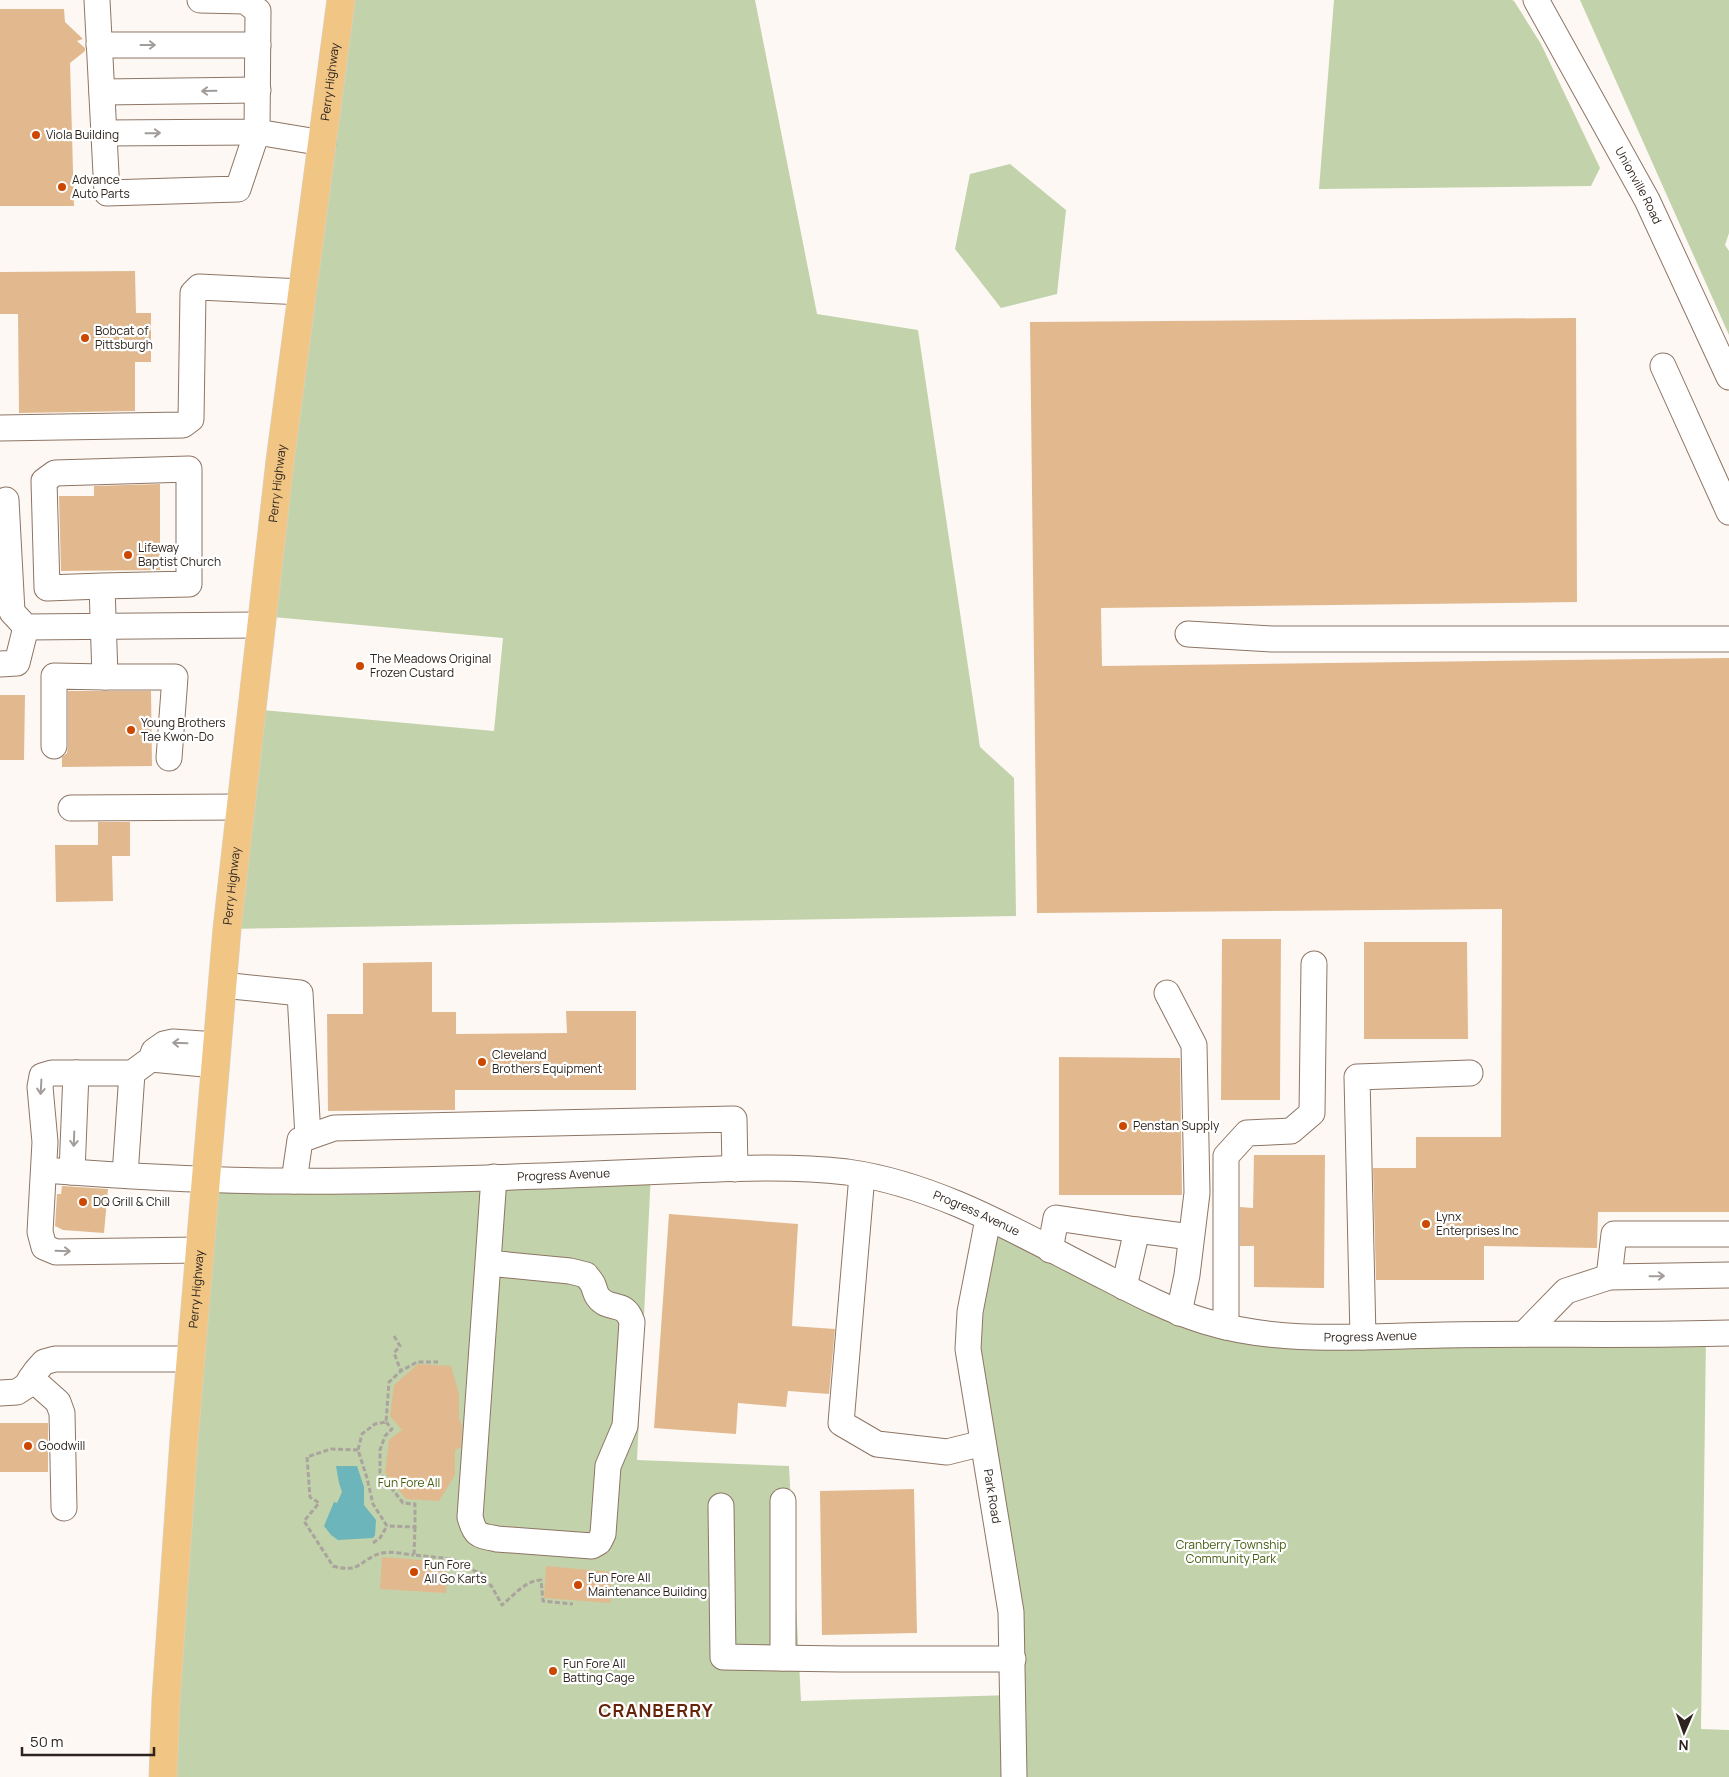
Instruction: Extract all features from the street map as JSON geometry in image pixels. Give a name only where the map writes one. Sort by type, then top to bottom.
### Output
[{"type":"main road","name":"Perry Highway","points":[[163,1777],[167,1689],[199,1250],[222,985],[240,807],[280,462],[341,0]]},
{"type":"street","points":[[97,0],[107,193],[238,189],[257,132],[258,11],[245,1],[200,0]]},
{"type":"street","name":"Unionville Road","points":[[1536,0],[1647,200],[1729,377]]},
{"type":"street","points":[[99,45],[258,45]]},
{"type":"street","points":[[102,92],[258,90]]},
{"type":"street","points":[[104,133],[257,132],[323,143]]},
{"type":"street","points":[[0,428],[183,425],[191,419],[193,293],[199,287],[303,292]]},
{"type":"street","points":[[1663,366],[1729,512]]},
{"type":"street","points":[[189,469],[189,584],[102,586],[47,588],[44,481],[55,473],[189,469]]},
{"type":"street","points":[[6,500],[12,612],[26,627],[261,625]]},
{"type":"street","points":[[102,586],[105,677]]},
{"type":"street","points":[[0,664],[17,663],[26,627]]},
{"type":"street","points":[[1188,634],[1272,639],[1729,639]]},
{"type":"street","points":[[54,746],[54,676],[175,677],[169,758]]},
{"type":"street","points":[[71,808],[240,807]]},
{"type":"street","points":[[1226,1327],[1226,1156],[1247,1133],[1291,1131],[1312,1113],[1314,964]]},
{"type":"street","points":[[222,985],[300,993],[308,1138]]},
{"type":"street","points":[[1167,993],[1194,1045],[1197,1193],[1187,1275],[1179,1313]]},
{"type":"street","points":[[125,1176],[141,1066],[158,1047],[169,1042],[216,1055]]},
{"type":"street","points":[[141,1066],[76,1073],[52,1073],[42,1076],[40,1087],[45,1142],[40,1232],[44,1247],[56,1252],[199,1250]]},
{"type":"street","points":[[72,1172],[76,1073]]},
{"type":"street","points":[[1363,1337],[1357,1077],[1470,1073]]},
{"type":"street","points":[[294,1181],[300,1140],[334,1128],[734,1119],[735,1168]]},
{"type":"street","name":"Progress Avenue","points":[[44,1170],[125,1176],[294,1181],[494,1178],[735,1168],[820,1170],[862,1175],[928,1192],[988,1218],[1179,1313],[1250,1333],[1274,1336],[1363,1337],[1729,1333]]},
{"type":"street","points":[[862,1175],[841,1423],[877,1444],[946,1452],[983,1443]]},
{"type":"street","points":[[488,1263],[586,1275],[593,1285],[597,1296],[606,1304],[620,1306],[629,1314],[632,1322],[625,1426],[608,1466],[604,1534],[599,1542],[592,1546],[497,1539],[481,1536],[474,1530],[470,1517],[494,1178]]},
{"type":"street","name":"Park Road","points":[[988,1218],[968,1331],[970,1365],[1010,1596],[1013,1658],[1014,1777]]},
{"type":"street","points":[[1050,1250],[1056,1218],[1192,1237]]},
{"type":"street","points":[[1124,1287],[1137,1230]]},
{"type":"street","points":[[1609,1277],[1614,1234],[1729,1234]]},
{"type":"street","points":[[1524,1334],[1566,1291],[1609,1277],[1729,1275]]},
{"type":"street","points":[[0,1393],[17,1392],[26,1386],[44,1362],[55,1359],[191,1359]]},
{"type":"street","points":[[31,1378],[58,1402],[62,1413],[64,1508]]},
{"type":"street","points":[[782,1501],[783,1658]]},
{"type":"street","points":[[721,1506],[723,1657],[1013,1658]]},
{"type":"path","points":[[394,1336],[400,1346],[394,1353],[401,1371]]},
{"type":"path","points":[[396,1435],[386,1422],[389,1382],[401,1371],[416,1362],[438,1362]]},
{"type":"path","points":[[386,1422],[376,1424],[362,1434],[358,1450],[373,1504],[387,1526]]},
{"type":"path","points":[[392,1429],[385,1436],[380,1450],[380,1473],[403,1503],[415,1504],[414,1555]]},
{"type":"path","points":[[358,1450],[331,1449],[307,1457],[310,1496],[319,1503],[304,1521],[333,1566],[346,1570],[382,1553],[453,1559],[469,1569],[481,1573],[502,1606],[521,1588],[537,1580],[541,1580],[542,1601],[573,1604]]},
{"type":"path","points":[[387,1526],[415,1527]]},
{"type":"path","points":[[373,1543],[380,1538],[387,1526]]},
{"type":"green space","points":[[341,0],[755,0],[817,314],[918,330],[980,747],[1014,778],[1016,916],[227,929],[251,709],[494,731],[503,638],[262,616]]},
{"type":"green space","points":[[1334,0],[1514,1],[1541,44],[1600,168],[1591,186],[1319,189]]},
{"type":"green space","points":[[1580,0],[1729,0],[1729,233],[1725,245],[1729,251],[1729,335]]},
{"type":"green space","points":[[1010,164],[1066,210],[1057,294],[1001,308],[955,249],[970,174]]},
{"type":"green space","name":"Cranberry Township Community Park","points":[[651,1172],[637,1460],[789,1466],[801,1701],[1013,1695],[970,1365],[988,1219],[1226,1327],[1706,1334],[1701,1729],[1729,1730],[1729,1777],[163,1777],[205,1179]]},
{"type":"water","points":[[336,1466],[357,1466],[364,1487],[364,1505],[376,1520],[373,1538],[338,1540],[324,1526],[334,1502],[337,1503],[342,1492]]},
{"type":"building","name":"Viola Building","points":[[0,9],[64,9],[65,22],[83,39],[77,41],[85,48],[85,51],[70,63],[74,206],[0,206]]},
{"type":"building","name":"Bobcat of Pittsburgh","points":[[135,271],[136,313],[151,313],[151,362],[135,362],[135,411],[19,413],[18,314],[0,314],[0,272]]},
{"type":"building","points":[[1576,318],[1577,602],[1101,608],[1102,666],[1729,658],[1729,1212],[1598,1212],[1597,1248],[1484,1246],[1484,1280],[1376,1280],[1373,1168],[1416,1168],[1416,1137],[1501,1137],[1502,909],[1037,913],[1030,322]]},
{"type":"building","points":[[160,484],[160,570],[61,571],[59,496],[94,496],[94,486]]},
{"type":"building","points":[[68,691],[151,691],[152,766],[62,767],[62,757],[67,753],[68,746]]},
{"type":"building","points":[[0,695],[25,695],[24,760],[0,760]]},
{"type":"building","points":[[98,822],[130,822],[130,856],[112,856],[113,901],[56,902],[55,845],[98,845]]},
{"type":"building","points":[[1222,939],[1281,939],[1280,1100],[1221,1100]]},
{"type":"building","points":[[1364,942],[1467,942],[1468,1039],[1364,1039]]},
{"type":"building","name":"Cleveland Brothers Equipment","points":[[432,962],[432,1012],[456,1012],[456,1034],[567,1033],[566,1011],[636,1011],[636,1090],[455,1090],[455,1110],[328,1111],[327,1014],[363,1014],[363,963]]},
{"type":"building","name":"Penstan Supply","points":[[1059,1057],[1180,1058],[1182,1195],[1059,1195]]},
{"type":"building","points":[[1254,1155],[1325,1155],[1324,1288],[1254,1287],[1254,1246],[1240,1246],[1240,1207],[1253,1208]]},
{"type":"building","points":[[62,1186],[108,1189],[104,1233],[63,1230],[55,1226],[57,1194],[61,1194]]},
{"type":"building","points":[[669,1214],[798,1224],[792,1326],[835,1329],[829,1394],[788,1391],[786,1407],[738,1403],[736,1434],[654,1428]]},
{"type":"building","points":[[418,1364],[451,1366],[459,1394],[459,1419],[462,1425],[461,1447],[455,1450],[455,1475],[439,1501],[406,1499],[385,1473],[389,1440],[402,1430],[390,1416],[394,1385]]},
{"type":"building","points":[[0,1423],[48,1423],[48,1472],[0,1472]]},
{"type":"building","points":[[914,1489],[917,1633],[822,1635],[820,1491]]},
{"type":"building","name":"Fun Fore All Go Karts","points":[[382,1557],[448,1562],[446,1593],[380,1589]]},
{"type":"building","name":"Fun Fore All Maintenance Building","points":[[546,1566],[612,1572],[610,1603],[544,1598]]},
{"type":"place","name":"Viola Building","points":[[36,135]]},
{"type":"place","name":"Advance Auto Parts","points":[[62,187]]},
{"type":"place","name":"Bobcat of Pittsburgh","points":[[85,338]]},
{"type":"place","name":"Lifeway Baptist Church","points":[[128,555]]},
{"type":"place","name":"The Meadows Original Frozen Custard","points":[[360,666]]},
{"type":"place","name":"Young Brothers Tae Kwon-Do","points":[[131,730]]},
{"type":"place","name":"Cleveland Brothers Equipment","points":[[482,1062]]},
{"type":"place","name":"Penstan Supply","points":[[1123,1126]]},
{"type":"place","name":"DQ Grill & Chill","points":[[83,1202]]},
{"type":"place","name":"Lynx Enterprises Inc","points":[[1426,1224]]},
{"type":"place","name":"Goodwill","points":[[28,1446]]},
{"type":"place","name":"Fun Fore All Go Karts","points":[[414,1572]]},
{"type":"place","name":"Fun Fore All Maintenance Building","points":[[578,1585]]},
{"type":"place","name":"Fun Fore All Batting Cage","points":[[553,1671]]},
{"type":"district","name":"CRANBERRY","points":[[656,1711]]},
{"type":"park label","name":"Fun Fore All","points":[[409,1483]]}]
